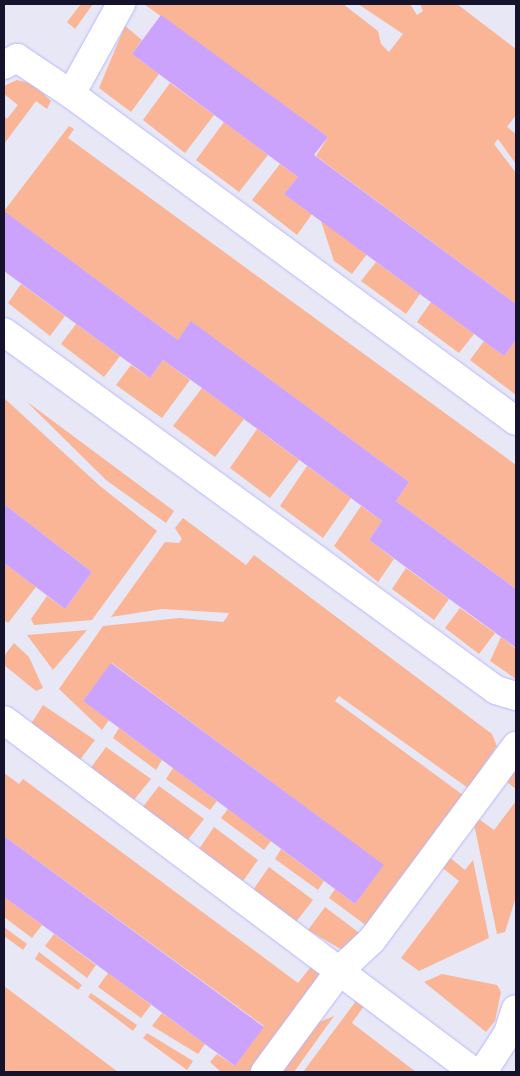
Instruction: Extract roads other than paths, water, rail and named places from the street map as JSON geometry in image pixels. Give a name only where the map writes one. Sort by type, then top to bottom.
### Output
[{"type":"street","points":[[71,94],[121,4]]},
{"type":"street","points":[[8,57],[71,94],[516,421]]},
{"type":"street","points":[[4,332],[496,690],[516,696]]},
{"type":"street","points":[[4,720],[342,969],[474,1072]]},
{"type":"street","points":[[265,1072],[342,969],[372,940],[516,746]]},
{"type":"street","points":[[482,1072],[508,1033],[516,1009]]}]
